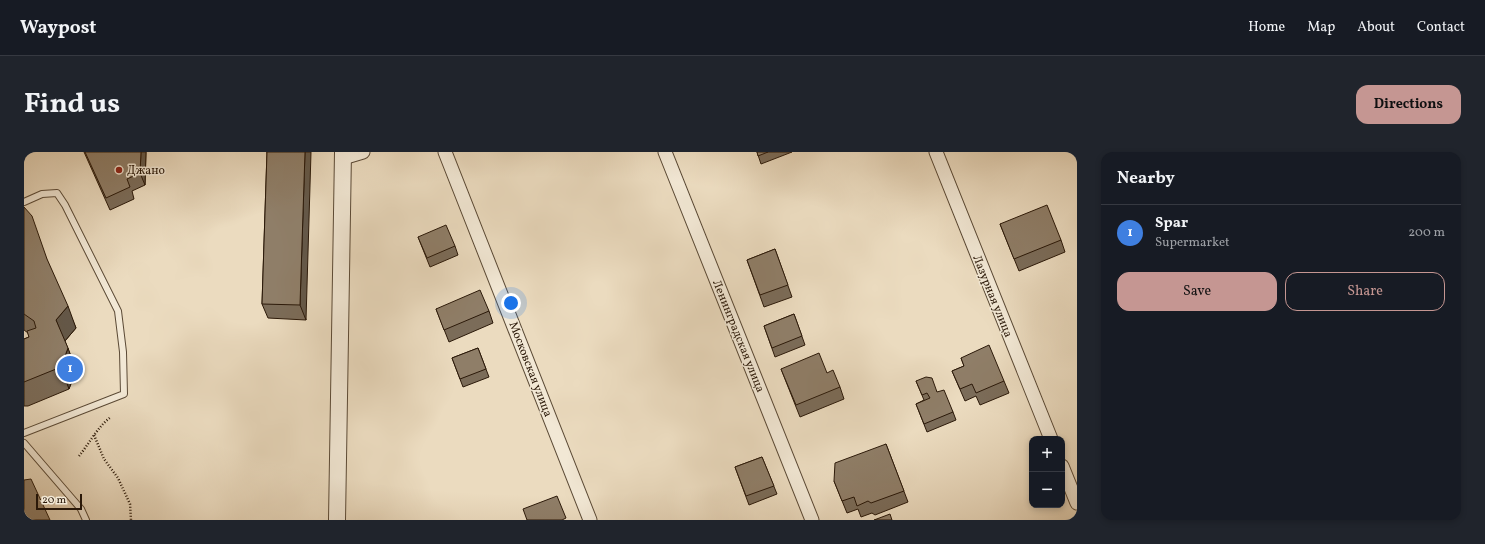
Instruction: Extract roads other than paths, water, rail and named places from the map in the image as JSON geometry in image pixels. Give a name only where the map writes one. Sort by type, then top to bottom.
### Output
[{"type":"street","points":[[338,520],[343,155],[364,152]]},
{"type":"street","name":"Московская улица","points":[[445,152],[590,520]]},
{"type":"street","name":"Ленинградская улица","points":[[665,152],[812,520]]},
{"type":"street","name":"Лазурная улица","points":[[936,152],[1050,436]]},
{"type":"street","points":[[1064,472],[1077,503]]},
{"type":"lane","points":[[24,202],[42,194],[57,193],[65,205],[118,311],[123,352],[124,394],[24,433]]},
{"type":"lane","points":[[24,444],[81,509],[86,520]]},
{"type":"place","name":"Джано","points":[[119,170]]},
{"type":"place","name":"Spar","points":[[70,369]]}]
